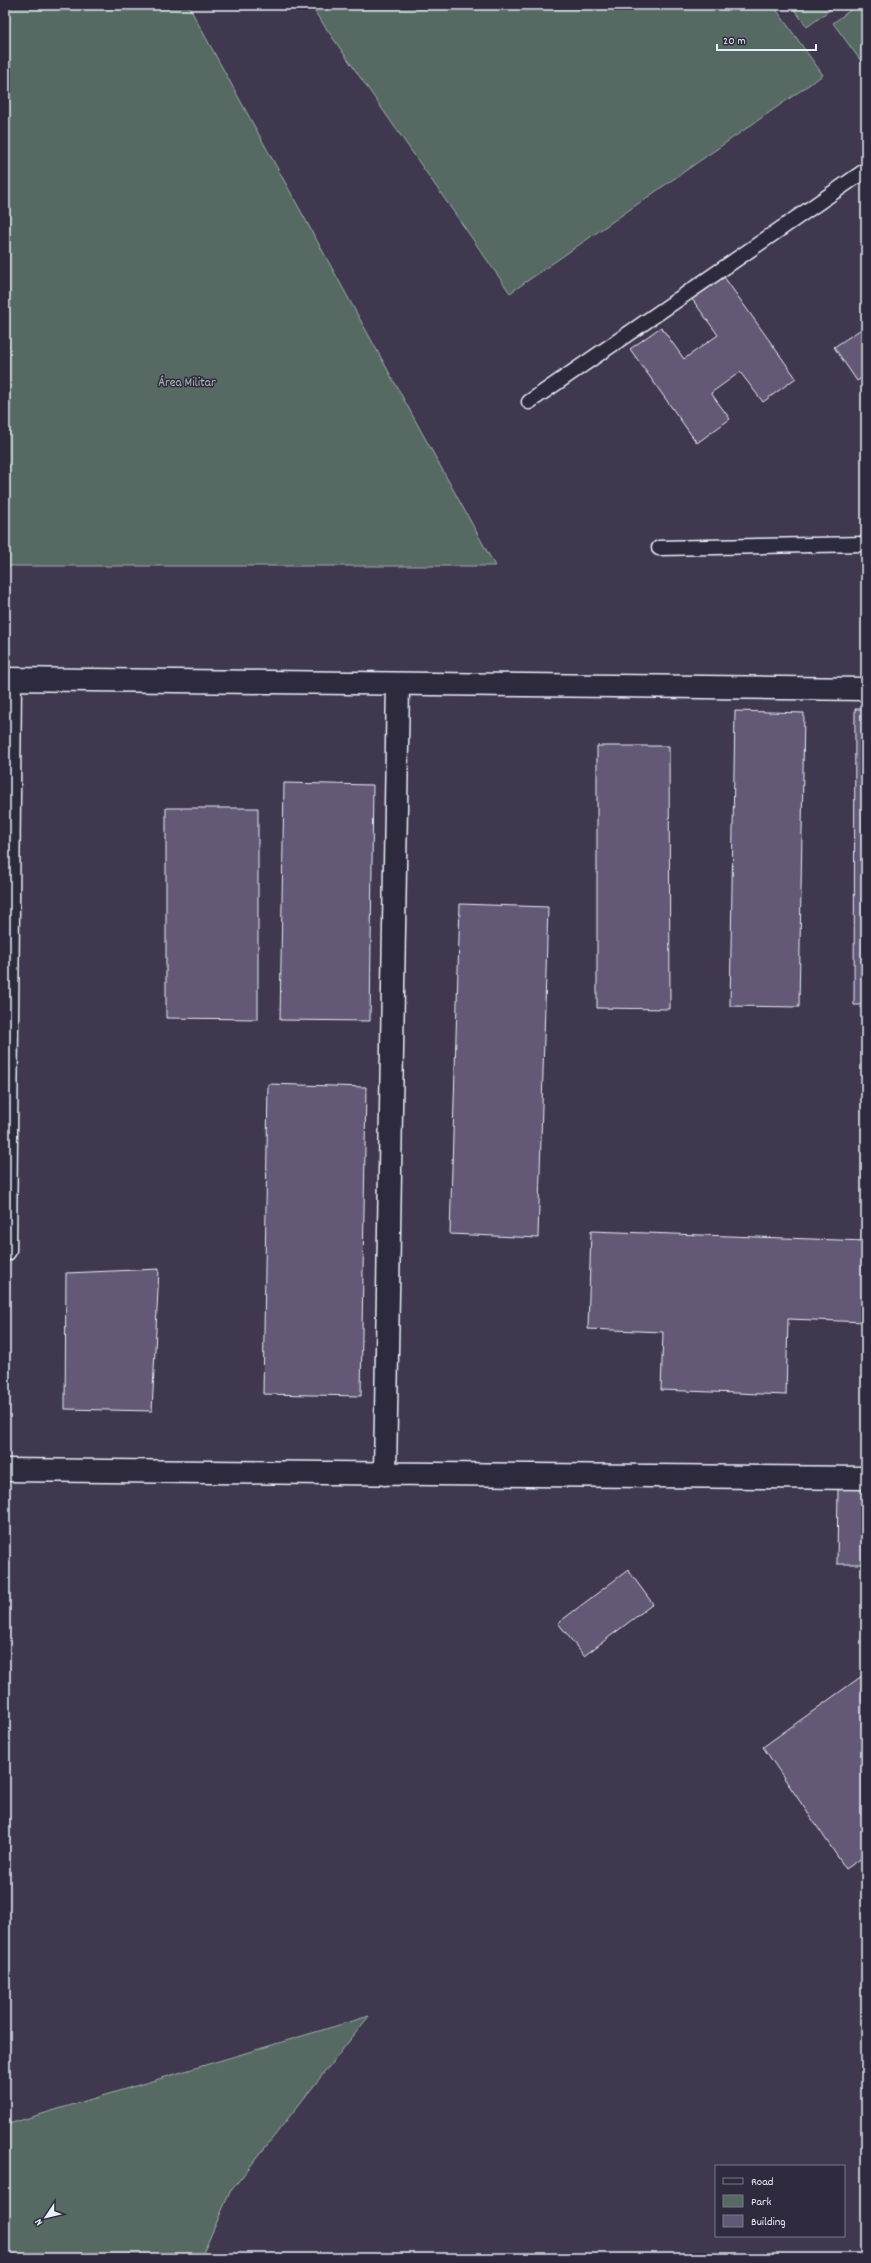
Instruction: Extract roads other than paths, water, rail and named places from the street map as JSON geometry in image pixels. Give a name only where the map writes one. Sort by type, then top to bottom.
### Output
[{"type":"street","points":[[5,1250],[7,679],[866,689]]},
{"type":"street","points":[[385,1474],[398,684]]},
{"type":"street","points":[[5,1470],[866,1478]]},
{"type":"lane","points":[[529,402],[866,170]]},
{"type":"lane","points":[[659,548],[866,544]]},
{"type":"park label","name":"Área Militar","points":[[187,383]]}]
